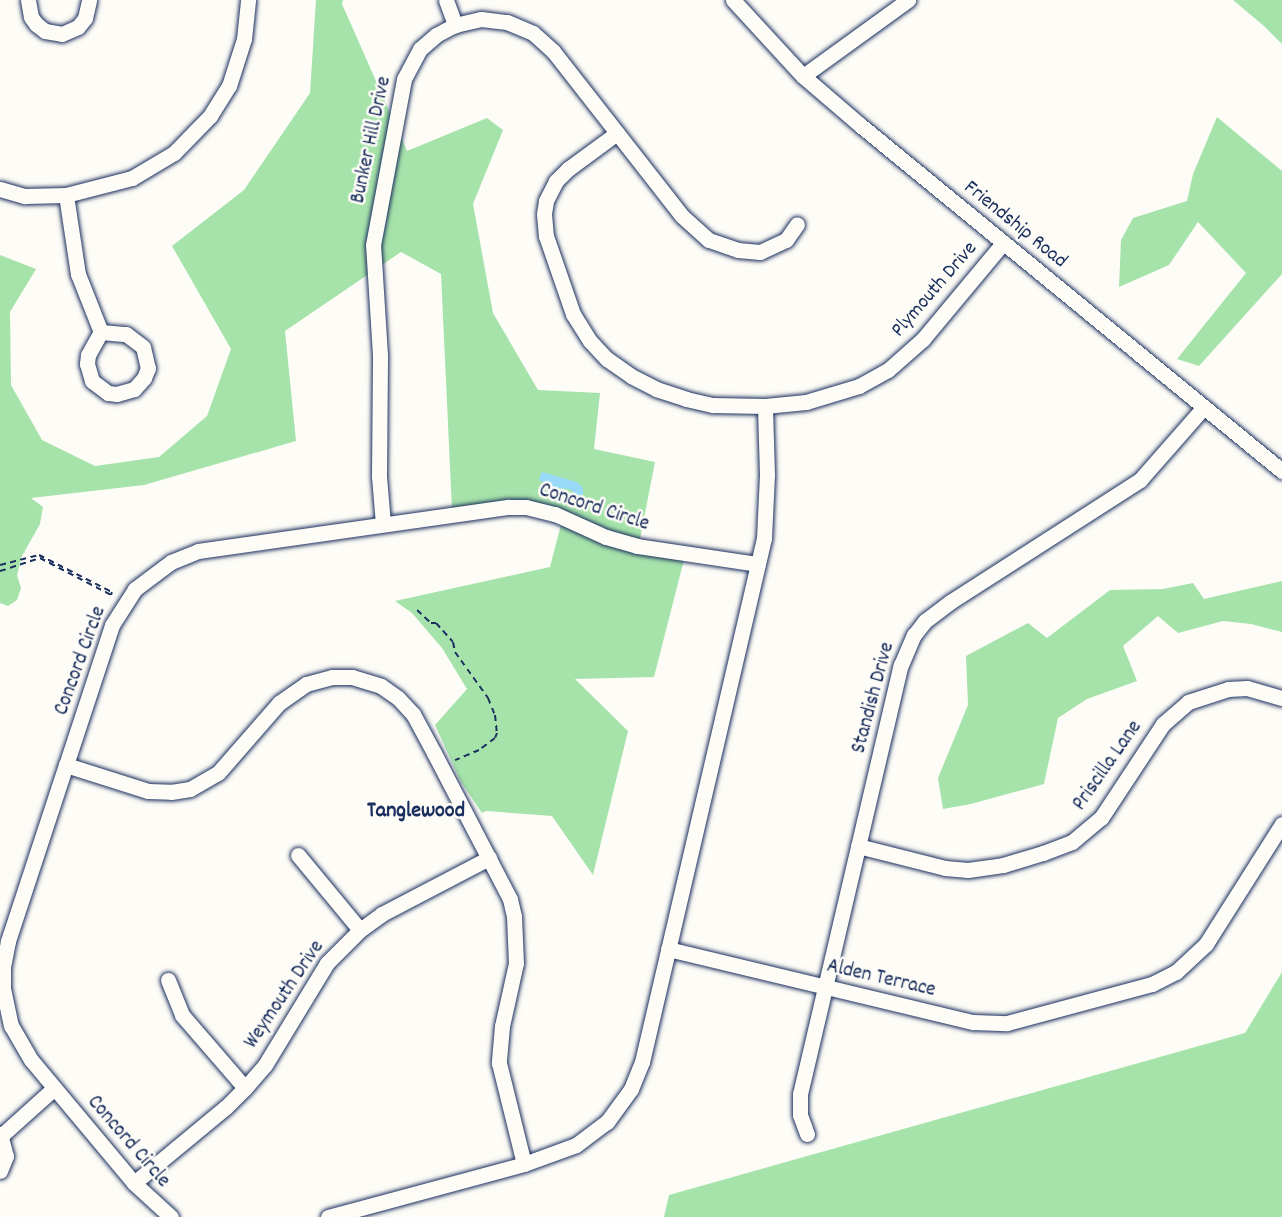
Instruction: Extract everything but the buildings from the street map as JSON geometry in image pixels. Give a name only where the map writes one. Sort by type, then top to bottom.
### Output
[{"type":"street","points":[[28,0],[31,17],[36,24],[45,31],[62,33],[78,27],[85,18],[89,0]]},
{"type":"street","points":[[0,189],[25,196],[66,195],[105,187],[148,170],[174,153],[199,130],[220,102],[235,71],[244,39],[248,0]]},
{"type":"street","points":[[446,0],[455,26]]},
{"type":"street","name":"Friendship Road","points":[[733,0],[803,75],[1003,243],[1282,471]]},
{"type":"street","points":[[803,75],[908,0]]},
{"type":"street","name":"Bunker Hill Drive","points":[[383,524],[379,476],[380,354],[372,255],[374,232],[404,79],[410,63],[426,43],[455,26],[493,19],[533,33],[553,51],[613,136],[681,216],[709,240],[738,250],[760,252],[786,240],[797,224]]},
{"type":"street","name":"Plymouth Drive","points":[[613,136],[568,169],[556,181],[546,201],[544,214],[546,236],[573,314],[582,330],[607,359],[631,376],[656,389],[713,405],[765,406],[806,402],[835,395],[888,370],[923,339],[1003,243]]},
{"type":"street","points":[[66,195],[78,274],[101,332]]},
{"type":"street","points":[[101,332],[126,334],[143,347],[148,368],[144,378],[134,389],[117,394],[108,393],[92,381],[87,364],[88,355],[101,332]]},
{"type":"street","points":[[328,1217],[524,1164],[581,1142],[601,1128],[621,1107],[631,1089],[642,1062],[758,564],[766,510],[765,406]]},
{"type":"street","name":"Standish Drive","points":[[807,1134],[800,1115],[800,1094],[901,665],[914,635],[932,615],[950,602],[1140,480],[1204,407]]},
{"type":"street","name":"Concord Circle","points":[[171,1217],[134,1183],[53,1089],[23,1048],[11,1026],[5,1002],[3,967],[8,940],[112,625],[125,602],[158,570],[183,556],[209,549],[509,507],[526,507],[555,514],[637,546],[758,564]]},
{"type":"street","points":[[66,765],[148,791],[171,792],[190,789],[218,773],[279,703],[293,691],[316,680],[340,676],[366,680],[398,698],[413,714],[510,899],[517,936],[516,963],[502,1026],[499,1063],[524,1164]]},
{"type":"street","name":"Priscilla Lane","points":[[858,846],[945,868],[968,870],[1003,864],[1051,851],[1072,842],[1101,818],[1163,723],[1188,702],[1213,692],[1247,688],[1282,698]]},
{"type":"street","name":"Alden Terrace","points":[[668,950],[973,1022],[995,1024],[1024,1019],[1152,984],[1176,972],[1198,953],[1282,824]]},
{"type":"street","points":[[298,855],[360,930]]},
{"type":"street","name":"Weymouth Drive","points":[[134,1183],[226,1107],[245,1088],[265,1065],[327,963],[360,930],[382,914],[489,858]]},
{"type":"street","points":[[168,980],[182,1015],[245,1088]]},
{"type":"street","points":[[0,1171],[6,1156],[1,1135],[53,1089]]},
{"type":"path","points":[[0,565],[39,555],[112,592],[111,595],[40,558],[0,571]]},
{"type":"path","points":[[417,610],[431,623],[436,623],[453,642],[455,652],[488,698],[496,723],[497,732],[488,744],[462,755],[443,769]]},
{"type":"green space","points":[[316,0],[343,0],[342,4],[407,151],[487,118],[503,130],[473,204],[493,313],[538,390],[600,393],[594,449],[655,462],[639,544],[686,552],[654,677],[575,679],[628,731],[593,875],[552,816],[486,811],[482,813],[461,782],[435,725],[467,689],[442,648],[412,613],[395,601],[550,567],[564,513],[452,510],[441,274],[401,252],[285,331],[296,441],[144,485],[31,498],[43,507],[40,524],[22,556],[17,575],[21,588],[17,600],[8,606],[0,603],[0,255],[36,269],[10,312],[11,385],[42,440],[95,466],[159,457],[207,416],[231,349],[172,246],[244,190],[310,93]]},
{"type":"green space","points":[[1233,0],[1282,0],[1282,44],[1264,26]]},
{"type":"green space","points":[[1217,117],[1282,171],[1282,274],[1199,366],[1177,359],[1246,273],[1198,222],[1169,265],[1119,287],[1121,240],[1133,218],[1187,201],[1193,174]]},
{"type":"green space","points":[[1282,581],[1282,632],[1251,624],[1223,621],[1178,633],[1158,616],[1123,646],[1137,681],[1087,699],[1058,718],[1044,784],[971,804],[943,809],[938,778],[968,705],[966,656],[1028,623],[1047,638],[1110,590],[1163,589],[1193,583],[1204,599]]},
{"type":"green space","points":[[1282,972],[1282,1217],[664,1217],[669,1195],[1245,1033]]},
{"type":"water","points":[[542,472],[577,482],[583,488],[583,495],[577,497],[570,489],[556,488],[539,480]]},
{"type":"district","name":"Tanglewood","points":[[416,812]]}]
